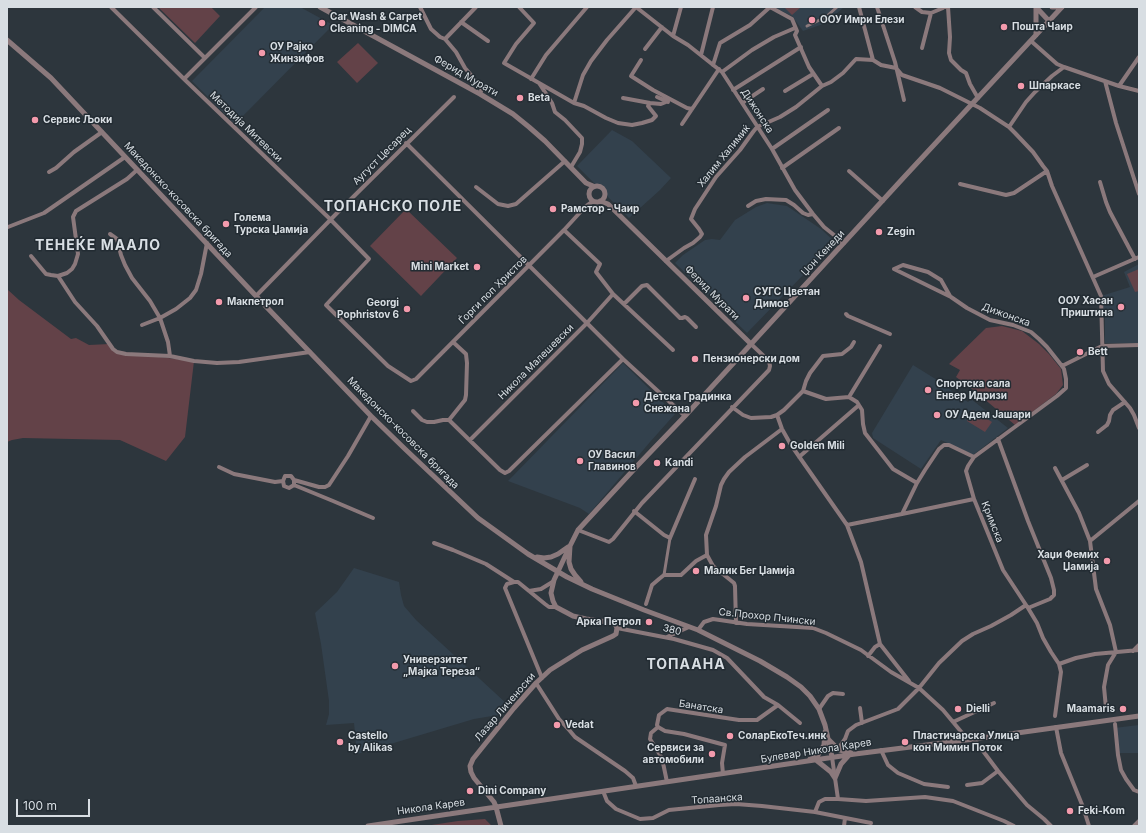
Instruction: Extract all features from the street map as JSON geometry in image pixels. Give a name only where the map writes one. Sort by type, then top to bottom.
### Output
[{"type":"street","name":"Методија Митевски","points":[[112,7],[370,259],[326,305],[388,366],[411,381]]},
{"type":"street","points":[[153,7],[205,58]]},
{"type":"street","points":[[184,79],[256,7]]},
{"type":"street","name":"Ферид Мурати","points":[[320,7],[480,94],[513,114],[529,127],[586,183],[593,186]]},
{"type":"street","points":[[420,7],[431,29],[440,37],[445,39],[456,52],[465,68],[482,88],[480,94]]},
{"type":"street","points":[[445,39],[476,7]]},
{"type":"street","points":[[518,7],[534,23],[516,44],[504,62],[574,103],[584,106],[618,123],[632,124],[652,120],[656,116],[648,106],[650,103]]},
{"type":"street","points":[[531,79],[546,55],[587,7]]},
{"type":"street","points":[[574,103],[583,75],[591,61],[636,7]]},
{"type":"street","name":"Дижонска","points":[[636,7],[673,36],[688,45],[720,71],[772,149],[795,190],[824,227],[844,243]]},
{"type":"street","points":[[673,36],[681,7]]},
{"type":"street","points":[[702,56],[713,7]]},
{"type":"street","points":[[713,65],[720,43],[750,24],[770,7],[792,19],[796,29],[794,35],[801,48],[808,67],[822,86]]},
{"type":"street","points":[[807,26],[826,16],[837,7]]},
{"type":"street","points":[[859,7],[873,60]]},
{"type":"street","points":[[877,7],[895,62],[904,100]]},
{"type":"street","points":[[915,7],[922,12],[931,13],[946,7],[950,37],[949,53],[951,60],[966,73],[978,98]]},
{"type":"street","points":[[1036,7],[1049,21]]},
{"type":"street","points":[[1036,7],[1036,35]]},
{"type":"street","points":[[1052,7],[1062,7]]},
{"type":"street","name":"Џон Кенеди","points":[[558,571],[578,530],[1062,7]]},
{"type":"street","points":[[922,48],[931,13]]},
{"type":"street","points":[[461,22],[488,41]]},
{"type":"street","points":[[645,49],[662,27]]},
{"type":"street","points":[[682,124],[720,71],[774,36],[802,28]]},
{"type":"street","name":"Македонско-косовска бригада","points":[[7,40],[51,78],[371,416],[478,518],[510,542],[532,556],[586,586],[698,630],[760,661],[787,677],[801,687],[819,708],[829,740],[832,757]]},
{"type":"street","points":[[1031,41],[1057,64],[1119,86],[1139,91]]},
{"type":"street","points":[[733,90],[801,48]]},
{"type":"street","points":[[1119,86],[1139,57]]},
{"type":"street","points":[[641,60],[631,76],[653,90],[692,109]]},
{"type":"street","name":"Халим Халимиќ","points":[[666,260],[700,237],[702,234],[700,228],[691,219],[694,209],[716,177],[740,150],[757,127],[780,117],[796,107],[822,86],[832,82],[856,60],[873,60],[881,65],[896,68],[902,75],[940,88],[973,104],[1009,127],[1033,152],[1047,171],[1052,186],[1101,296],[1103,371],[1109,384],[1130,408],[1139,428]]},
{"type":"street","points":[[1009,127],[1026,102],[1035,92],[1064,67]]},
{"type":"street","points":[[785,91],[813,74]]},
{"type":"street","points":[[538,81],[552,103],[555,112],[582,138],[580,152],[571,167]]},
{"type":"street","points":[[1105,81],[1116,123],[1139,194]]},
{"type":"street","points":[[742,103],[763,89]]},
{"type":"street","name":"Аугуст Цесарец","points":[[256,296],[330,219],[454,97]]},
{"type":"street","points":[[657,97],[666,102]]},
{"type":"street","points":[[623,98],[661,104],[666,102],[676,102]]},
{"type":"street","points":[[772,149],[828,110]]},
{"type":"street","points":[[782,168],[838,128]]},
{"type":"street","points":[[49,172],[102,132]]},
{"type":"street","points":[[406,144],[623,359],[685,416]]},
{"type":"street","points":[[8,227],[44,213],[125,157]]},
{"type":"street","points":[[476,187],[498,204],[508,206],[516,204],[564,161]]},
{"type":"street","points":[[31,256],[46,274],[58,276],[67,273],[72,269],[78,254],[73,216],[76,211],[127,179],[137,170]]},
{"type":"street","points":[[848,171],[883,201]]},
{"type":"street","points":[[960,184],[1006,195],[1014,193],[1047,171]]},
{"type":"street","points":[[1093,277],[1137,258],[1110,212],[1100,182]]},
{"type":"street","name":"Ферид Мурати","points":[[586,183],[588,190]]},
{"type":"street","points":[[597,185],[602,187],[604,190],[605,197],[600,201],[596,202],[591,200],[588,190],[593,186],[597,185]]},
{"type":"street","name":"Ферид Мурати","points":[[605,197],[608,204],[751,344]]},
{"type":"street","points":[[748,206],[756,201],[766,199],[786,200],[804,213],[808,215],[813,214]]},
{"type":"street","name":"Ѓорги поп Христов","points":[[411,381],[416,379],[453,342],[564,230],[591,200]]},
{"type":"street","name":"Ферид Мурати","points":[[600,201],[608,204]]},
{"type":"street","points":[[564,230],[600,264],[596,272],[613,294],[673,350]]},
{"type":"street","points":[[110,234],[118,239],[121,255],[125,265],[132,278],[150,301],[160,318],[168,342],[170,356]]},
{"type":"street","points":[[142,325],[160,318],[176,309],[190,298],[196,290],[201,274],[207,243]]},
{"type":"street","name":"Дижонска","points":[[951,298],[941,280],[928,272],[903,265],[894,268],[990,320],[1013,325],[1031,332],[1047,347],[1062,366]]},
{"type":"street","points":[[58,276],[75,302],[97,326],[117,352],[126,354],[170,356],[194,361],[217,363],[240,362],[310,352]]},
{"type":"street","points":[[624,304],[642,286],[647,284],[680,318],[687,318],[696,327]]},
{"type":"street","name":"Никола Малешевски","points":[[470,440],[587,323],[613,294]]},
{"type":"street","points":[[846,314],[890,334]]},
{"type":"street","points":[[449,420],[461,406],[466,395],[466,354],[453,342]]},
{"type":"street","points":[[732,407],[743,415],[751,418],[777,416],[803,391],[810,373],[823,356],[842,354],[851,348],[854,342]]},
{"type":"street","points":[[578,530],[609,542],[618,533],[634,511],[770,368],[769,361],[751,344]]},
{"type":"street","points":[[902,514],[918,483],[939,449],[949,445],[974,457],[1066,388],[1066,378],[1062,366],[1102,346],[1139,345]]},
{"type":"street","points":[[849,397],[880,346]]},
{"type":"street","points":[[414,411],[422,420],[427,422],[449,420],[500,470],[505,473],[509,471],[623,359]]},
{"type":"street","points":[[803,391],[826,399],[849,397],[857,402],[862,410],[864,429],[868,437],[893,469],[918,483]]},
{"type":"street","points":[[1098,432],[1107,425],[1113,410],[1125,402]]},
{"type":"street","points":[[799,457],[859,405]]},
{"type":"street","points":[[219,467],[234,474],[275,482],[282,481],[286,476],[291,476],[294,480],[325,488],[329,485],[348,456],[371,416]]},
{"type":"street","points":[[777,416],[782,429],[799,457],[847,525],[861,562],[880,644],[911,683]]},
{"type":"street","points":[[736,623],[734,583],[712,566],[707,555],[706,535],[724,479],[729,472],[745,457],[782,429]]},
{"type":"street","points":[[838,749],[845,739],[848,731],[856,725],[898,709],[920,688],[939,663],[962,641],[1027,606],[1050,599],[1054,595],[1050,578],[998,439]]},
{"type":"street","name":"Кримска","points":[[974,457],[966,471],[974,499],[1004,570],[1037,623],[1050,652],[1058,664]]},
{"type":"street","points":[[1062,480],[1087,465]]},
{"type":"street","points":[[1055,468],[1079,513],[1090,541],[1096,589],[1110,624],[1116,652],[1108,665],[1106,672],[1104,686],[1106,708]]},
{"type":"street","points":[[664,575],[670,538],[696,479]]},
{"type":"street","points":[[294,480],[294,485]]},
{"type":"street","points":[[282,481],[284,486],[289,488],[294,485]]},
{"type":"street","points":[[294,485],[373,518]]},
{"type":"street","points":[[847,525],[974,499]]},
{"type":"street","points":[[1090,541],[1139,502]]},
{"type":"street","points":[[634,511],[658,531],[670,538]]},
{"type":"street","points":[[434,543],[486,564],[514,582],[518,582],[528,592],[549,607],[556,607],[553,601],[552,593],[554,580],[558,571]]},
{"type":"street","points":[[532,556],[544,558],[551,557],[564,551],[570,545]]},
{"type":"street","points":[[570,545],[571,569],[577,578],[586,586]]},
{"type":"street","points":[[646,604],[652,585],[664,575],[681,575],[696,561],[707,555]]},
{"type":"street","points":[[528,592],[541,589],[554,580]]},
{"type":"street","points":[[514,582],[507,584],[505,588],[542,678]]},
{"type":"street","name":"380","points":[[556,607],[573,616],[611,623],[615,624],[617,628],[667,638],[713,650],[727,658],[764,697],[778,705],[800,724]]},
{"type":"street","name":"Св.Прохор Пчински","points":[[698,630],[704,622],[713,619],[736,623],[813,628],[860,650],[891,672],[920,688],[943,710],[968,740]]},
{"type":"street","points":[[667,638],[689,626]]},
{"type":"street","name":"Лазар Личеноски","points":[[501,826],[496,807],[491,798],[472,775],[470,770],[473,759],[536,683],[550,670],[582,650],[613,636],[616,634],[617,628]]},
{"type":"street","points":[[868,656],[875,647],[880,644]]},
{"type":"street","points":[[1133,651],[1139,645]]},
{"type":"street","points":[[1054,716],[1060,672],[1058,664],[1095,654],[1139,650]]},
{"type":"street","points":[[536,683],[551,708],[570,731],[634,778],[636,786]]},
{"type":"street","points":[[819,708],[828,696],[833,694],[843,694]]},
{"type":"street","points":[[953,722],[994,703]]},
{"type":"street","name":"Банатска","points":[[667,782],[662,758],[650,739],[651,733],[658,728],[657,725],[659,715],[666,709],[739,720],[757,720],[778,705]]},
{"type":"street","points":[[860,708],[862,723]]},
{"type":"street","name":"Булевар Никола Карев","points":[[496,807],[852,754],[968,740],[1139,716]]},
{"type":"street","points":[[1115,724],[1121,770],[1134,790],[1139,792]]},
{"type":"street","points":[[804,762],[818,755],[824,745],[825,725]]},
{"type":"street","points":[[1056,727],[1061,753],[1083,807],[1089,826]]},
{"type":"street","points":[[658,728],[725,745],[722,763],[723,774]]},
{"type":"street","points":[[974,739],[998,771],[1027,805],[1051,826]]},
{"type":"street","points":[[829,740],[838,749],[852,754]]},
{"type":"street","points":[[881,750],[888,765],[898,773],[924,784],[948,787]]},
{"type":"street","points":[[835,778],[841,764],[852,754]]},
{"type":"street","points":[[832,757],[838,799]]},
{"type":"street","points":[[816,760],[831,772],[835,778]]},
{"type":"street","points":[[968,784],[982,783],[998,771]]},
{"type":"street","name":"Топаанска","points":[[603,791],[607,801],[616,808],[640,819],[653,818],[669,810],[719,805],[762,806],[815,812],[871,823]]},
{"type":"street","points":[[815,812],[820,800],[827,799],[866,801],[925,797],[953,801],[1014,826]]},
{"type":"street","name":"Никола Карев","points":[[368,826],[496,807]]},
{"type":"street","points":[[844,826],[845,818]]},
{"type":"street","points":[[1134,826],[1139,821]]},
{"type":"shaded area","points":[[158,7],[211,7],[220,16],[195,43]]},
{"type":"shaded area","name":"ОУ Рајко Жинзифов","points":[[265,7],[300,7],[333,25],[235,124],[192,81]]},
{"type":"shaded area","name":"ООУ Имри Елези","points":[[773,7],[844,7],[826,23],[803,31],[792,16]]},
{"type":"shaded area","points":[[784,7],[801,7],[792,15]]},
{"type":"shaded area","points":[[358,43],[378,63],[357,83],[337,62]]},
{"type":"shaded area","points":[[612,130],[632,141],[671,178],[629,218],[577,166]]},
{"type":"shaded area","name":"СУГС Цветан Димов","points":[[767,203],[787,206],[821,229],[835,242],[747,333],[675,263],[683,255],[705,240],[720,240],[735,220],[756,207]]},
{"type":"shaded area","points":[[406,209],[457,258],[421,296],[370,246]]},
{"type":"shaded area","name":"ООУ Хасан Приштина","points":[[1139,264],[1139,343],[1105,343],[1105,318],[1101,296],[1130,287],[1124,272]]},
{"type":"shaded area","points":[[1139,269],[1139,291],[1135,292],[1127,274]]},
{"type":"shaded area","points":[[7,289],[19,300],[71,339],[76,338],[89,345],[109,344],[114,350],[194,361],[185,437],[166,461],[120,440],[23,438],[7,442]]},
{"type":"shaded area","points":[[1002,326],[1022,331],[1039,344],[1061,369],[1063,385],[1056,394],[1015,425],[956,377],[960,370],[949,364],[986,328]]},
{"type":"shaded area","name":"ОУ Васил Главинов","points":[[623,363],[675,414],[589,514],[580,508],[508,481]]},
{"type":"shaded area","name":"ОУ Адем Јашари","points":[[913,365],[950,388],[949,389],[968,402],[971,399],[1008,428],[973,455],[941,440],[921,469],[873,438],[872,433]]},
{"type":"shaded area","points":[[973,410],[992,422],[985,432],[967,421]]},
{"type":"shaded area","name":"Универзитет „Мајка Тереза“","points":[[354,568],[399,582],[404,606],[416,620],[507,704],[498,715],[474,719],[357,754],[354,723],[326,725],[329,714],[329,701],[315,613],[337,592]]},
{"type":"shaded area","points":[[1139,725],[1139,753],[1116,753],[1114,728]]},
{"type":"shaded area","points":[[485,819],[492,826],[425,826],[458,821]]},
{"type":"place","name":"ООУ Имри Елези","points":[[812,20]]},
{"type":"place","name":"Car Wash & Carpet Cleaning - DIMCA","points":[[322,23]]},
{"type":"place","name":"Пошта Чаир","points":[[1004,27]]},
{"type":"place","name":"ОУ Рајко Жинзифов","points":[[262,53]]},
{"type":"place","name":"Шпаркасе","points":[[1021,86]]},
{"type":"place","name":"Beta","points":[[520,98]]},
{"type":"place","name":"Сервис Љоки","points":[[35,120]]},
{"type":"place","name":"Рамстор - Чаир","points":[[553,209]]},
{"type":"place","name":"Голема Турска Џамија","points":[[226,224]]},
{"type":"place","name":"Zegin","points":[[879,232]]},
{"type":"place","name":"Mini Market","points":[[477,267]]},
{"type":"place","name":"СУГС Цветан Димов","points":[[746,298]]},
{"type":"place","name":"Макпетрол","points":[[219,302]]},
{"type":"place","name":"ООУ Хасан Приштина","points":[[1121,307]]},
{"type":"place","name":"Georgi Pophristov 6","points":[[407,309]]},
{"type":"place","name":"Bett","points":[[1080,352]]},
{"type":"place","name":"Пензионерски дом","points":[[695,359]]},
{"type":"place","name":"Спортска сала Енвер Идризи","points":[[928,390]]},
{"type":"place","name":"Детска Градинка Снежана","points":[[636,403]]},
{"type":"place","name":"ОУ Адем Јашари","points":[[937,415]]},
{"type":"place","name":"Golden Mili","points":[[782,446]]},
{"type":"place","name":"ОУ Васил Главинов","points":[[580,461]]},
{"type":"place","name":"Kandi","points":[[657,463]]},
{"type":"place","name":"Хаџи Фемих Џамија","points":[[1107,561]]},
{"type":"place","name":"Малик Бег Џамија","points":[[696,571]]},
{"type":"place","name":"Арка Петрол","points":[[649,622]]},
{"type":"place","name":"Универзитет „Мајка Тереза“","points":[[395,666]]},
{"type":"place","name":"Dielli","points":[[958,709]]},
{"type":"place","name":"Maamaris","points":[[1123,709]]},
{"type":"place","name":"Vedat","points":[[557,725]]},
{"type":"place","name":"СоларЕкоТеч.инк","points":[[730,736]]},
{"type":"place","name":"Castello by Alikas","points":[[340,742]]},
{"type":"place","name":"Пластичарска Улица кон Мимин Поток","points":[[905,742]]},
{"type":"place","name":"Сервиси за автомобили","points":[[712,754]]},
{"type":"place","name":"Dini Company","points":[[470,791]]},
{"type":"place","name":"Feki-Kom","points":[[1070,811]]},
{"type":"district","name":"ТОПАНСКО ПОЛЕ","points":[[393,207]]},
{"type":"district","name":"ТЕНЕЌЕ МААЛО","points":[[98,246]]},
{"type":"district","name":"ТОПААНА","points":[[686,665]]}]
